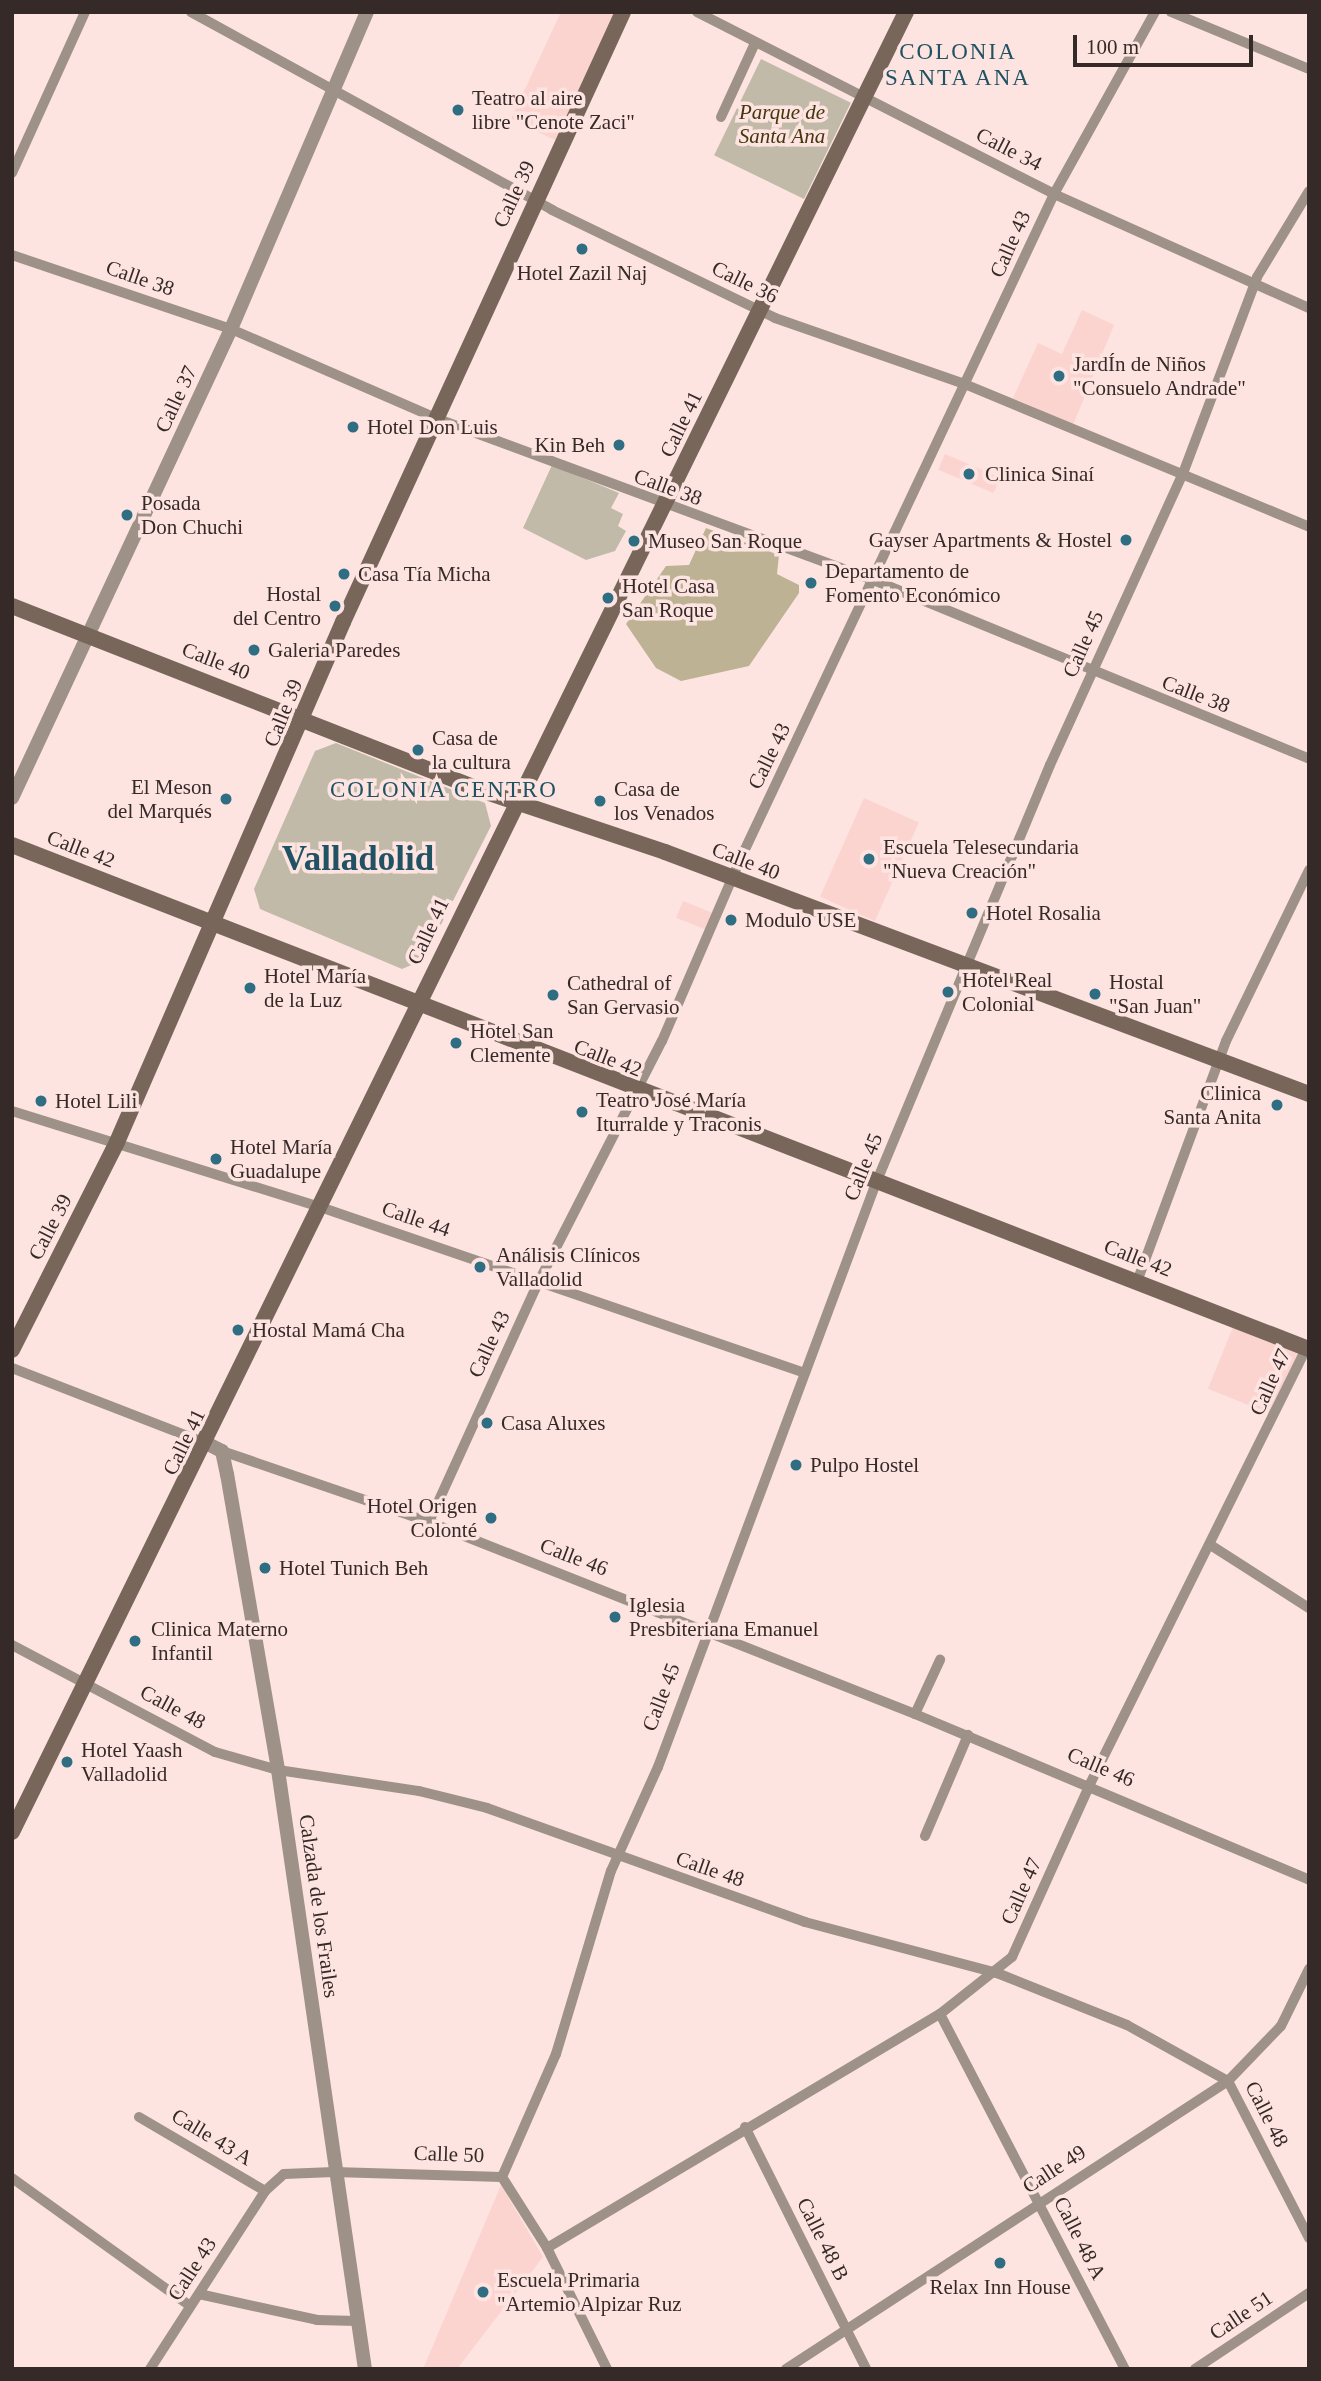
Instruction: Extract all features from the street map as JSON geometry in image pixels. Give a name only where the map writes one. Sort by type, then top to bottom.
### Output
[{"type":"main road","name":"Calle 39","points":[[12,1350],[117,1142],[534,201],[623,12]]},
{"type":"main road","name":"Calle 41","points":[[12,1832],[215,1447],[417,1003],[516,800],[762,312],[905,12]]},
{"type":"main road","name":"Calle 40","points":[[12,606],[516,800],[1309,1094]]},
{"type":"main road","name":"Calle 42","points":[[12,845],[637,1092],[1138,1279],[1308,1348]]},
{"type":"street","points":[[12,173],[85,12]]},
{"type":"street","name":"Calle 36","points":[[191,12],[534,201],[762,312],[967,385],[1309,527]]},
{"type":"street","name":"Calle 37","points":[[12,798],[231,330],[331,88],[367,12]]},
{"type":"street","name":"Calle 34","points":[[697,12],[1054,194],[1309,308]]},
{"type":"street","name":"Calle 43","points":[[429,1522],[539,1281],[637,1092],[732,879],[876,581],[1054,194],[1155,12]]},
{"type":"street","points":[[1171,12],[1309,69]]},
{"type":"street","points":[[720,117],[755,43]]},
{"type":"street","name":"Calle 45","points":[[502,2177],[556,2054],[617,1856],[708,1632],[876,1183],[971,967],[1090,674],[1182,475],[1254,284],[1309,191]]},
{"type":"street","name":"Calle 38","points":[[12,255],[231,330],[438,419],[665,507],[876,581],[1090,674],[1309,759]]},
{"type":"street","points":[[1138,1279],[1219,1060],[1309,870]]},
{"type":"street","name":"Calle 44","points":[[12,1111],[323,1208],[805,1373]]},
{"type":"street","name":"Calle 47","points":[[547,2248],[745,2127],[940,2014],[997,1973],[1012,1957],[1090,1784],[1212,1546],[1308,1348]]},
{"type":"street","name":"Calle 46","points":[[12,1368],[215,1447],[429,1522],[708,1632],[1090,1784],[1309,1880]]},
{"type":"street","name":"Calzada de los Frailes","points":[[215,1447],[278,1770],[334,2172],[365,2369]]},
{"type":"street","points":[[1212,1546],[1309,1608]]},
{"type":"street","name":"Calle 48","points":[[12,1645],[215,1752],[278,1770],[419,1790],[804,1922],[997,1973],[1127,2025],[1228,2081],[1309,2238]]},
{"type":"street","points":[[915,1714],[940,1660]]},
{"type":"street","points":[[925,1836],[968,1735]]},
{"type":"street","name":"Calle 49","points":[[786,2369],[1039,2201],[1228,2081],[1281,2026],[1309,1969]]},
{"type":"street","name":"Calle 48 A","points":[[940,2014],[1125,2369]]},
{"type":"street","name":"Calle 43 A","points":[[139,2117],[265,2191]]},
{"type":"street","name":"Calle 48 B","points":[[745,2127],[866,2369]]},
{"type":"street","name":"Calle 50","points":[[265,2191],[284,2174],[334,2172],[502,2177],[547,2248],[607,2369]]},
{"type":"street","points":[[12,2178],[190,2306]]},
{"type":"street","name":"Calle 43","points":[[150,2369],[265,2191]]},
{"type":"street","name":"Calle 51","points":[[1195,2369],[1309,2292]]},
{"type":"street","points":[[199,2294],[317,2320],[358,2320]]},
{"type":"shaded area","points":[[561,12],[617,12],[557,141],[511,119]]},
{"type":"shaded area","name":"JardÍn de Niños \"Consuelo Andrade\"","points":[[1082,310],[1114,325],[1073,425],[1013,398],[1038,343],[1062,354]]},
{"type":"shaded area","name":"Clinica Sinaí","points":[[945,454],[1000,477],[994,493],[938,470]]},
{"type":"shaded area","points":[[706,528],[779,555],[777,574],[799,585],[799,593],[749,666],[681,681],[656,668],[626,624],[666,566],[689,565]]},
{"type":"shaded area","name":"Escuela Telesecundaria \"Nueva Creación\"","points":[[864,798],[919,822],[875,921],[820,897]]},
{"type":"shaded area","points":[[683,901],[712,913],[705,929],[676,918]]},
{"type":"shaded area","points":[[1235,1322],[1301,1349],[1274,1415],[1208,1389]]},
{"type":"shaded area","name":"Escuela Primaria \"Artemio Alpizar Ruz","points":[[501,2185],[543,2257],[457,2369],[423,2369]]},
{"type":"green space","name":"Parque de Santa Ana","points":[[761,59],[851,103],[804,199],[714,155]]},
{"type":"green space","points":[[552,465],[619,493],[611,508],[623,514],[618,526],[626,531],[615,551],[586,560],[523,528]]},
{"type":"green space","points":[[336,743],[485,803],[491,826],[423,960],[402,969],[260,909],[254,889],[315,751]]},
{"type":"place","name":"Teatro al aire libre \"Cenote Zaci\"","points":[[458,110]]},
{"type":"place","name":"Hotel Zazil Naj","points":[[582,249]]},
{"type":"place","name":"JardÍn de Niños \"Consuelo Andrade\"","points":[[1059,376]]},
{"type":"place","name":"Hotel Don Luis","points":[[353,427]]},
{"type":"place","name":"Kin Beh","points":[[619,445]]},
{"type":"place","name":"Clinica Sinaí","points":[[969,474]]},
{"type":"place","name":"Posada Don Chuchi","points":[[127,515]]},
{"type":"place","name":"Gayser Apartments & Hostel","points":[[1126,540]]},
{"type":"place","name":"Museo San Roque","points":[[634,541]]},
{"type":"place","name":"Casa Tía Micha","points":[[344,574]]},
{"type":"place","name":"Departamento de Fomento Económico","points":[[811,583]]},
{"type":"place","name":"Hotel Casa San Roque","points":[[608,598]]},
{"type":"place","name":"Hostal del Centro","points":[[335,606]]},
{"type":"place","name":"Galeria Paredes","points":[[254,650]]},
{"type":"place","name":"Casa de la cultura","points":[[418,750]]},
{"type":"place","name":"El Meson del Marqués","points":[[226,799]]},
{"type":"place","name":"Casa de los Venados","points":[[600,801]]},
{"type":"place","name":"Escuela Telesecundaria \"Nueva Creación\"","points":[[869,859]]},
{"type":"place","name":"Hotel Rosalia","points":[[972,913]]},
{"type":"place","name":"Modulo USE","points":[[731,920]]},
{"type":"place","name":"Hotel María de la Luz","points":[[250,988]]},
{"type":"place","name":"Hotel Real Colonial","points":[[948,992]]},
{"type":"place","name":"Hostal \"San Juan\"","points":[[1095,994]]},
{"type":"place","name":"Cathedral of San Gervasio","points":[[553,995]]},
{"type":"place","name":"Hotel San Clemente","points":[[456,1043]]},
{"type":"place","name":"Hotel Lili","points":[[41,1101]]},
{"type":"place","name":"Clinica Santa Anita","points":[[1277,1105]]},
{"type":"place","name":"Teatro José María Iturralde y Traconis","points":[[582,1112]]},
{"type":"place","name":"Hotel María Guadalupe","points":[[216,1159]]},
{"type":"place","name":"Análisis Clínicos Valladolid","points":[[480,1267]]},
{"type":"place","name":"Hostal Mamá Cha","points":[[238,1330]]},
{"type":"place","name":"Casa Aluxes","points":[[487,1423]]},
{"type":"place","name":"Pulpo Hostel","points":[[796,1465]]},
{"type":"place","name":"Hotel Origen Colonté","points":[[491,1518]]},
{"type":"place","name":"Hotel Tunich Beh","points":[[265,1568]]},
{"type":"place","name":"Iglesia Presbiteriana Emanuel","points":[[615,1617]]},
{"type":"place","name":"Clinica Materno Infantil","points":[[135,1641]]},
{"type":"place","name":"Hotel Yaash Valladolid","points":[[67,1762]]},
{"type":"place","name":"Relax Inn House","points":[[1000,2263]]},
{"type":"place","name":"Escuela Primaria \"Artemio Alpizar Ruz","points":[[483,2292]]},
{"type":"district","name":"COLONIA SANTA ANA","points":[[958,65]]},
{"type":"district","name":"COLONIA CENTRO","points":[[444,790]]},
{"type":"district","name":"Valladolid","points":[[358,859]]}]
